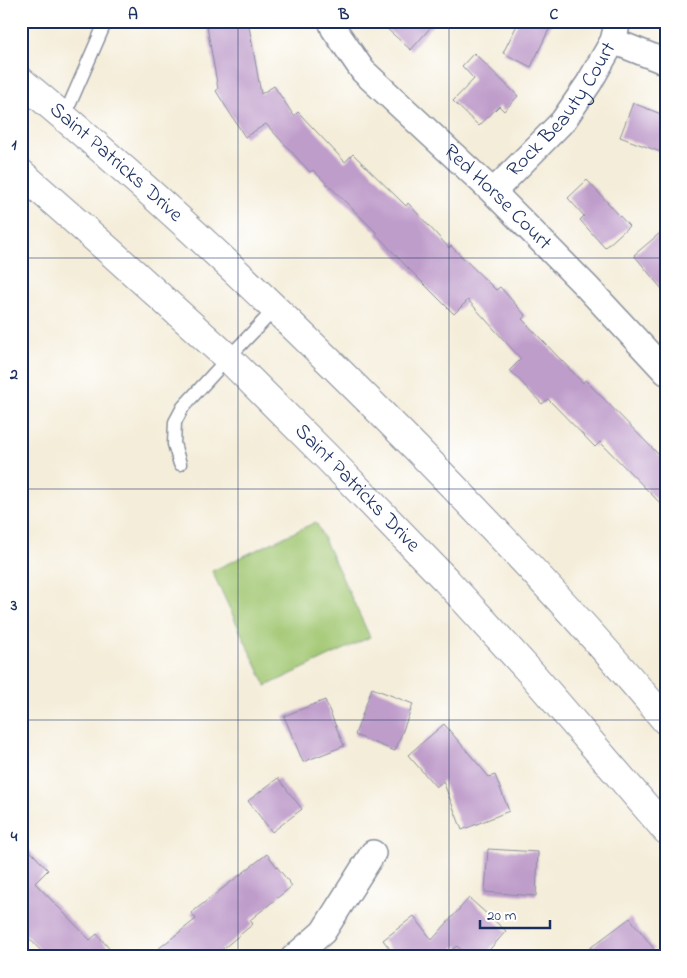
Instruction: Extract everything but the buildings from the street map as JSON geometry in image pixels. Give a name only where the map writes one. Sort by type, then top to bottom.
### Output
[{"type":"main road","name":"Saint Patricks Drive","points":[[21,81],[191,229],[368,399],[456,488],[632,681],[666,721]]},
{"type":"main road","name":"Saint Patricks Drive","points":[[21,173],[228,358],[327,457],[446,580],[537,680],[666,830]]},
{"type":"street","name":"Red Horse Court","points":[[331,21],[334,29],[364,71],[493,192],[587,287],[666,372]]},
{"type":"street","name":"Rock Beauty Court","points":[[493,192],[563,121],[590,83],[615,31]]},
{"type":"street","points":[[615,31],[666,62]]},
{"type":"street","points":[[294,957],[323,932],[372,853]]},
{"type":"lane","points":[[64,117],[106,21]]},
{"type":"lane","points":[[180,464],[174,444],[175,422],[183,407],[275,308]]},
{"type":"green space","points":[[316,522],[370,637],[266,686],[212,571]]}]
